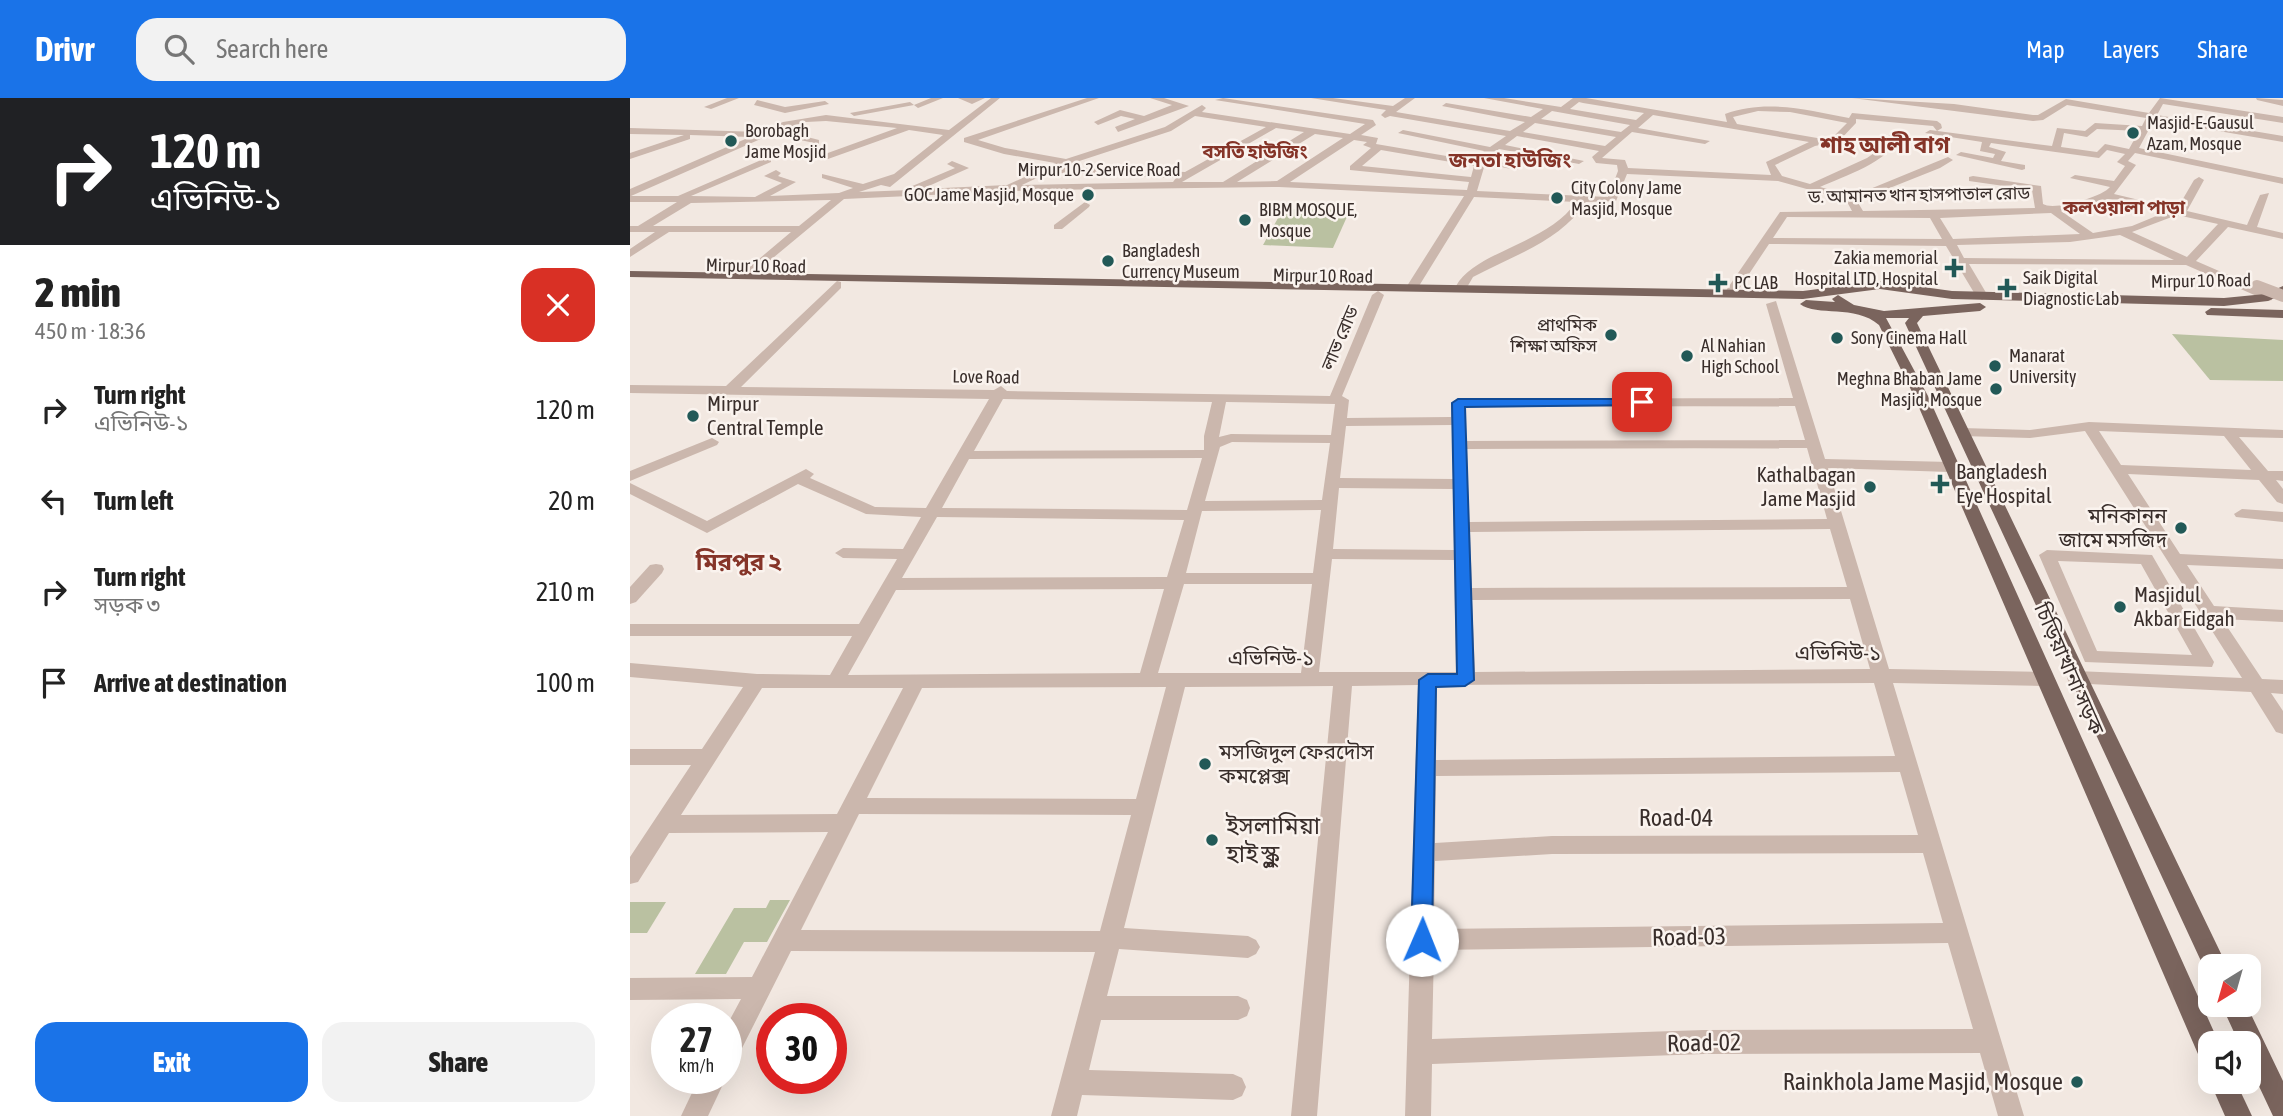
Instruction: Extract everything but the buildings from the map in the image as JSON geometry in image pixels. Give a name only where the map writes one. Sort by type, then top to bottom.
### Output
[{"type":"main road","name":"Mirpur 10 Road","points":[[630,274],[1188,287],[1462,286],[1802,295],[1868,285],[1982,296],[2224,302],[2268,297],[2283,290]]},
{"type":"main road","name":"Mirpur 10 Road","points":[[630,281],[837,285],[909,282]]},
{"type":"main road","points":[[1900,286],[1935,298],[1937,304],[1931,311]]},
{"type":"main road","name":"Mirpur 10 Road","points":[[1188,287],[1378,295],[1772,304],[1847,307],[1873,313],[1931,311],[2283,314]]},
{"type":"main road","points":[[1841,290],[1837,299],[1847,307]]},
{"type":"main road","name":"চিড়িয়াখানা সড়ক","points":[[1931,311],[1911,323],[2076,678],[2209,954]]},
{"type":"main road","name":"চিড়িয়াখানা সড়ক","points":[[1873,313],[1884,323],[1951,467],[2201,1031]]},
{"type":"main road","points":[[2044,680],[2076,678]]},
{"type":"main road","points":[[2239,1017],[2283,1110]]},
{"type":"main road","points":[[2229,1094],[2239,1116]]},
{"type":"street","points":[[708,107],[735,98]]},
{"type":"street","points":[[827,119],[939,98]]},
{"type":"street","points":[[962,98],[972,101],[981,98]]},
{"type":"street","points":[[882,195],[894,177],[996,98]]},
{"type":"street","points":[[882,195],[951,134],[1004,98]]},
{"type":"street","points":[[969,140],[1095,98]]},
{"type":"street","points":[[1154,98],[1195,111],[1273,126],[1376,140],[1368,145],[1517,167]]},
{"type":"street","points":[[1315,98],[1606,149]]},
{"type":"street","points":[[1354,104],[1363,98]]},
{"type":"street","points":[[1279,184],[1411,98]]},
{"type":"street","points":[[1488,98],[1563,110],[1629,129]]},
{"type":"street","points":[[2260,98],[2283,103]]},
{"type":"street","points":[[757,103],[785,110],[825,104],[838,99]]},
{"type":"street","points":[[1010,188],[1043,170],[1168,129],[1181,123],[1195,111],[1222,99],[1373,122]]},
{"type":"street","points":[[1563,110],[1577,99],[1586,99],[1820,141]]},
{"type":"street","points":[[1850,118],[1860,99],[1976,115],[2037,118],[2066,102],[2283,139]]},
{"type":"street","points":[[2283,120],[2160,101],[2132,151],[2122,162],[2131,165],[2108,196],[2283,236]]},
{"type":"street","points":[[812,118],[825,104]]},
{"type":"street","points":[[1118,129],[1181,105]]},
{"type":"street","points":[[1446,106],[1531,120],[1629,129],[1705,141]]},
{"type":"street","points":[[1732,125],[1728,117],[1749,107],[1790,108],[1850,118],[1937,124],[1933,131],[2099,155],[2105,147],[2283,181]]},
{"type":"street","points":[[1413,286],[1471,193],[1480,162],[1512,133],[1550,108]]},
{"type":"street","points":[[1652,111],[1597,157],[1599,161],[1622,162],[1623,171],[1778,178],[1853,200],[1893,182],[1929,172],[1948,160]]},
{"type":"street","points":[[1098,122],[1120,113],[1144,119]]},
{"type":"street","points":[[631,198],[769,132],[812,118],[951,134],[1004,152],[1066,162]]},
{"type":"street","points":[[1778,178],[1769,164],[1820,141],[1836,139],[1853,121],[1850,118]]},
{"type":"street","points":[[1169,188],[1184,175],[1273,126]]},
{"type":"street","points":[[2056,149],[2060,130],[2087,134],[2095,126],[2143,130]]},
{"type":"street","points":[[828,156],[907,128]]},
{"type":"street","points":[[630,131],[769,132],[816,142]]},
{"type":"street","points":[[1223,186],[1313,131]]},
{"type":"street","points":[[630,156],[699,133]]},
{"type":"street","points":[[1403,133],[1579,161]]},
{"type":"street","points":[[1811,187],[1870,160],[1891,145],[1893,135]]},
{"type":"street","points":[[1988,140],[1983,149],[2001,152],[1996,161]]},
{"type":"street","points":[[1334,187],[1379,147]]},
{"type":"street","points":[[1961,155],[2022,167]]},
{"type":"street","points":[[677,200],[768,160]]},
{"type":"street","points":[[1101,169],[1126,161]]},
{"type":"street","points":[[902,194],[963,168],[953,164]]},
{"type":"street","points":[[1353,168],[1476,180]]},
{"type":"street","points":[[1043,170],[1101,169],[1184,175]]},
{"type":"street","points":[[873,170],[894,177]]},
{"type":"street","name":"Mirpur 10-2 Service Road","points":[[631,198],[752,200],[1010,188],[1169,188],[1279,184],[1610,200],[1623,171]]},
{"type":"street","points":[[710,229],[752,200],[791,182],[769,176],[776,173]]},
{"type":"street","points":[[825,176],[862,187]]},
{"type":"street","points":[[746,275],[842,197],[862,187],[894,177]]},
{"type":"street","points":[[2075,178],[2118,185]]},
{"type":"street","points":[[1973,179],[2037,188],[2038,205],[2091,237]]},
{"type":"street","points":[[1767,241],[1951,244],[2091,237],[2122,232],[2178,212],[2199,180]]},
{"type":"street","points":[[2250,229],[2265,195]]},
{"type":"street","name":"ড. আমানত খান হাসপাতাল রোড","points":[[1731,292],[1787,213],[1933,215],[2049,211],[2108,196]]},
{"type":"street","points":[[1462,286],[1468,275],[1560,224],[1575,212],[1584,198]]},
{"type":"street","points":[[635,229],[689,200]]},
{"type":"street","points":[[1853,200],[1859,214]]},
{"type":"street","points":[[1058,227],[1085,205]]},
{"type":"street","points":[[1933,215],[1982,296]]},
{"type":"street","points":[[1961,261],[2137,265],[2189,261],[2225,223]]},
{"type":"street","points":[[635,229],[803,229]]},
{"type":"street","points":[[630,254],[667,229]]},
{"type":"street","points":[[2122,232],[2268,297]]},
{"type":"street","points":[[733,388],[837,285]]},
{"type":"street","points":[[2257,286],[2283,296]]},
{"type":"street","name":"লাভ রোড","points":[[1309,681],[1340,422],[1335,398],[1378,295]]},
{"type":"street","points":[[1772,304],[1879,676],[2011,1116]]},
{"type":"street","name":"Love Road","points":[[630,382],[733,388]]},
{"type":"street","name":"Love Road","points":[[630,389],[733,388],[1335,398]]},
{"type":"street","points":[[835,682],[1000,393]]},
{"type":"street","name":"Love Road","points":[[1000,393],[1335,398]]},
{"type":"street","points":[[1147,681],[1212,449],[1211,436],[1220,398]]},
{"type":"street","points":[[1465,680],[1458,403],[1800,402]]},
{"type":"street","points":[[1340,422],[1459,421]]},
{"type":"street","points":[[2089,426],[2283,727]]},
{"type":"street","points":[[1962,432],[2030,434],[2089,426],[2283,434]]},
{"type":"street","points":[[2228,432],[2283,499]]},
{"type":"street","points":[[964,455],[1212,449],[1231,438],[1338,439]]},
{"type":"street","points":[[630,476],[712,442]]},
{"type":"street","points":[[1459,444],[1812,444]]},
{"type":"street","points":[[1818,463],[1951,467]]},
{"type":"street","points":[[2117,469],[2283,476]]},
{"type":"street","points":[[630,488],[707,528],[803,477],[872,511],[931,514],[1196,511],[1330,505]]},
{"type":"street","points":[[1332,483],[1460,484]]},
{"type":"street","points":[[2242,514],[2283,517]]},
{"type":"street","points":[[1462,527],[1836,524]]},
{"type":"street","points":[[842,553],[908,554]]},
{"type":"street","points":[[1324,554],[1462,555]]},
{"type":"street","points":[[2047,555],[2146,559],[2205,662],[2091,657],[2047,555]]},
{"type":"street","points":[[2175,559],[2283,564]]},
{"type":"street","points":[[630,598],[656,569]]},
{"type":"street","points":[[891,584],[1321,579]]},
{"type":"street","points":[[1463,594],[1856,593]]},
{"type":"street","points":[[2209,612],[2283,616]]},
{"type":"street","points":[[630,629],[865,630]]},
{"type":"street","name":"এভিনিউ-১","points":[[630,670],[757,681],[835,682],[1879,676],[2044,680]]},
{"type":"street","points":[[2076,678],[2283,687]]},
{"type":"street","points":[[1418,1116],[1428,680]]},
{"type":"street","points":[[634,865],[664,824],[757,681]]},
{"type":"street","points":[[1064,1116],[1177,681]]},
{"type":"street","points":[[1304,1116],[1343,681]]},
{"type":"street","points":[[742,1021],[916,682]]},
{"type":"street","points":[[630,757],[708,757]]},
{"type":"street","points":[[1426,768],[1906,764]]},
{"type":"street","points":[[664,824],[848,814],[1144,807]]},
{"type":"street","name":"Road-04","points":[[1424,853],[1552,845],[1930,844]]},
{"type":"street","name":"Road-03","points":[[1422,940],[1956,933]]},
{"type":"street","points":[[784,940],[1110,940],[1248,947]]},
{"type":"street","points":[[630,989],[759,988]]},
{"type":"street","points":[[1092,1008],[1238,1009]]},
{"type":"street","name":"Road-02","points":[[1419,1052],[1704,1042],[1989,1041]]},
{"type":"street","points":[[1073,1082],[1233,1087]]},
{"type":"street","points":[[694,1116],[705,1094]]},
{"type":"green space","points":[[1283,209],[1350,210],[1333,248],[1263,245]]},
{"type":"green space","points":[[2172,334],[2283,340],[2283,381],[2210,380]]},
{"type":"green space","points":[[770,900],[790,900],[767,942],[744,942],[726,974],[695,974],[734,908],[766,908]]},
{"type":"green space","points":[[630,902],[666,902],[647,933],[630,933]]},
{"type":"place","name":"Masjid-E-Gausul Azam, Mosque","points":[[2133,133]]},
{"type":"place","name":"Borobagh Jame Mosjid","points":[[731,141]]},
{"type":"place","name":"GOC Jame Masjid, Mosque","points":[[1088,195]]},
{"type":"place","name":"City Colony Jame Masjid, Mosque","points":[[1557,198]]},
{"type":"place","name":"BIBM MOSQUE, Mosque","points":[[1245,220]]},
{"type":"place","name":"Bangladesh Currency Museum","points":[[1108,261]]},
{"type":"place","name":"Zakia memorial Hospital LTD, Hospital","points":[[1954,268]]},
{"type":"place","name":"PC LAB","points":[[1718,283]]},
{"type":"place","name":"Saik Digital Diagnostic Lab","points":[[2007,288]]},
{"type":"place","name":"প্রাথমিক শিক্ষা অফিস","points":[[1611,335]]},
{"type":"place","name":"Sony Cinema Hall","points":[[1837,338]]},
{"type":"place","name":"Al Nahian High School","points":[[1687,356]]},
{"type":"place","name":"Manarat University","points":[[1995,366]]},
{"type":"place","name":"Meghna Bhaban Jame Masjid, Mosque","points":[[1996,389]]},
{"type":"place","name":"Mirpur Central Temple","points":[[693,416]]},
{"type":"place","name":"Bangladesh Eye Hospital","points":[[1940,484]]},
{"type":"place","name":"Kathalbagan Jame Masjid","points":[[1870,487]]},
{"type":"place","name":"মনিকানন জামে মসজিদ","points":[[2181,528]]},
{"type":"place","name":"Masjidul Akbar Eidgah","points":[[2120,607]]},
{"type":"place","name":"মসজিদুল ফেরদৌস কমপ্লেক্স","points":[[1205,764]]},
{"type":"place","name":"ইসলামিয়া হাই স্কুল","points":[[1212,840]]},
{"type":"place","name":"Rainkhola Jame Masjid, Mosque","points":[[2077,1082]]},
{"type":"district","name":"শাহ আলী বাগ","points":[[1885,145]]},
{"type":"district","name":"বসতি হাউজিং","points":[[1255,151]]},
{"type":"district","name":"জনতা হাউজিং","points":[[1510,160]]},
{"type":"district","name":"কলওয়ালা পাড়া","points":[[2124,207]]},
{"type":"district","name":"মিরপুর ২","points":[[739,562]]},
{"type":"route","points":[[1422,940],[1428,680],[1465,680],[1458,403],[1642,402]]}]
